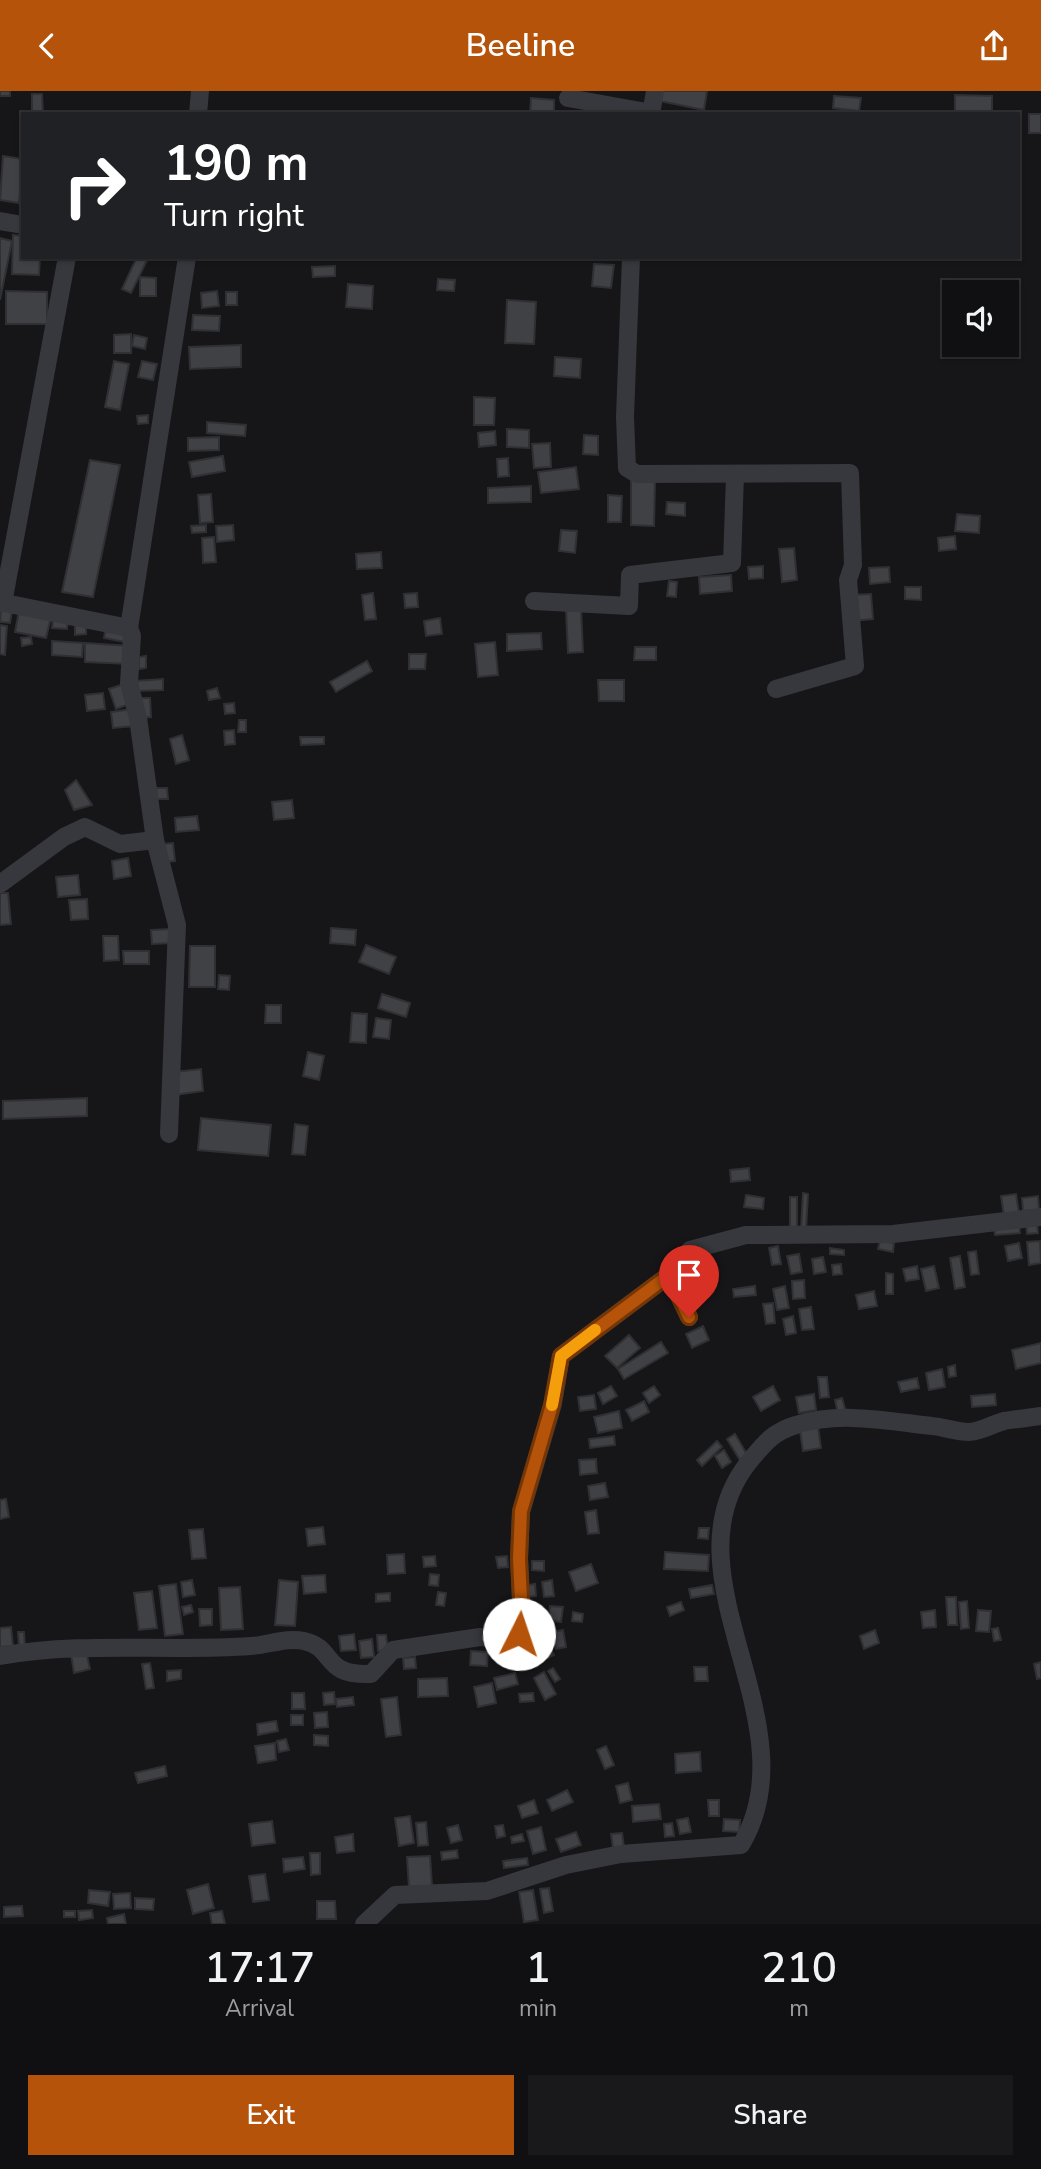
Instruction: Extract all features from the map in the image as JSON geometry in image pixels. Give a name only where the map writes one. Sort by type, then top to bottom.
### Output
[{"type":"street","points":[[198,112],[200,91]]},
{"type":"street","points":[[652,112],[655,91]]},
{"type":"street","points":[[568,98],[646,112]]},
{"type":"street","points":[[0,222],[21,225]]},
{"type":"street","points":[[67,259],[2,602],[129,628]]},
{"type":"street","points":[[169,1134],[177,925],[155,840],[138,719],[130,683],[132,660],[129,628],[187,259]]},
{"type":"street","points":[[631,259],[625,417],[628,468],[637,474],[849,473],[853,565],[848,580],[855,666],[776,689]]},
{"type":"street","points":[[534,601],[629,606],[630,575],[732,563],[734,475]]},
{"type":"street","points":[[0,884],[64,837],[85,827],[120,843],[155,840]]},
{"type":"street","points":[[0,1657],[98,1646],[253,1646],[285,1640],[306,1641],[321,1649],[329,1663],[348,1675],[372,1674],[393,1650],[480,1637],[505,1639],[519,1634],[522,1620],[519,1559],[521,1511],[552,1405],[561,1356],[669,1275],[690,1250],[746,1235],[893,1234],[1041,1217]]},
{"type":"street","points":[[669,1275],[689,1317]]},
{"type":"street","points":[[364,1924],[395,1895],[487,1891],[566,1865],[621,1854],[741,1845],[753,1825],[761,1776],[759,1724],[719,1558],[719,1525],[737,1477],[770,1435],[797,1425],[841,1416],[971,1432],[1005,1421],[1041,1416]]},
{"type":"building","points":[[0,91],[10,91],[10,96],[0,96]]},
{"type":"building","points":[[662,91],[707,91],[704,110],[660,101]]},
{"type":"building","points":[[32,94],[42,94],[43,112],[32,112]]},
{"type":"building","points":[[955,95],[992,96],[992,112],[955,112]]},
{"type":"building","points":[[834,96],[861,98],[859,111],[833,108]]},
{"type":"building","points":[[531,98],[554,100],[554,112],[530,112]]},
{"type":"building","points":[[1029,114],[1041,114],[1041,133],[1029,133]]},
{"type":"building","points":[[3,156],[21,159],[19,203],[0,200]]},
{"type":"building","points":[[13,235],[21,236],[21,259],[40,259],[39,275],[12,274]]},
{"type":"building","points":[[0,238],[12,241],[0,300]]},
{"type":"building","points":[[136,259],[148,259],[131,293],[122,289]]},
{"type":"building","points":[[594,264],[614,265],[611,288],[592,286]]},
{"type":"building","points":[[335,266],[335,276],[313,277],[312,267]]},
{"type":"building","points":[[140,277],[156,278],[156,296],[140,296]]},
{"type":"building","points":[[438,279],[455,280],[454,291],[437,290]]},
{"type":"building","points":[[348,284],[373,286],[372,309],[346,307]]},
{"type":"building","points":[[6,291],[47,292],[47,324],[6,324]]},
{"type":"building","points":[[217,291],[219,306],[202,308],[201,293]]},
{"type":"building","points":[[226,292],[237,292],[237,305],[226,305]]},
{"type":"building","points":[[507,300],[536,302],[534,344],[505,343]]},
{"type":"building","points":[[193,315],[220,316],[219,331],[192,330]]},
{"type":"building","points":[[131,334],[131,353],[114,353],[114,335]]},
{"type":"building","points":[[134,335],[147,338],[145,349],[132,346]]},
{"type":"building","points":[[241,345],[241,367],[190,369],[189,347]]},
{"type":"building","points":[[555,357],[581,359],[580,378],[554,376]]},
{"type":"building","points":[[114,361],[129,364],[120,410],[105,407]]},
{"type":"building","points":[[142,361],[157,364],[153,380],[138,377]]},
{"type":"building","points":[[474,397],[495,398],[494,425],[474,425]]},
{"type":"building","points":[[148,415],[148,423],[138,424],[137,416]]},
{"type":"building","points":[[207,422],[246,425],[245,436],[207,433]]},
{"type":"building","points":[[507,429],[529,430],[529,448],[507,447]]},
{"type":"building","points":[[495,431],[496,445],[479,447],[478,433]]},
{"type":"building","points":[[584,435],[598,436],[598,455],[583,454]]},
{"type":"building","points":[[219,437],[219,450],[188,451],[188,438]]},
{"type":"building","points":[[550,443],[551,467],[534,468],[532,444]]},
{"type":"building","points":[[223,456],[225,471],[192,477],[189,462]]},
{"type":"building","points":[[508,458],[509,476],[498,477],[497,459]]},
{"type":"building","points":[[90,460],[120,465],[93,597],[62,592]]},
{"type":"building","points":[[576,467],[579,489],[541,493],[538,472]]},
{"type":"building","points":[[631,480],[655,480],[654,526],[631,525]]},
{"type":"building","points":[[531,486],[531,502],[488,503],[488,488]]},
{"type":"building","points":[[211,494],[213,522],[200,523],[198,495]]},
{"type":"building","points":[[608,495],[622,496],[621,522],[608,522]]},
{"type":"building","points":[[667,502],[685,503],[685,516],[666,514]]},
{"type":"building","points":[[957,514],[980,516],[979,533],[955,531]]},
{"type":"building","points":[[206,525],[206,532],[192,533],[191,526]]},
{"type":"building","points":[[233,525],[234,540],[217,542],[216,526]]},
{"type":"building","points":[[561,530],[577,531],[575,553],[559,551]]},
{"type":"building","points":[[955,536],[956,549],[939,551],[938,538]]},
{"type":"building","points":[[214,537],[216,562],[203,563],[202,538]]},
{"type":"building","points":[[794,548],[797,580],[782,582],[779,549]]},
{"type":"building","points":[[381,552],[382,568],[357,569],[356,554]]},
{"type":"building","points":[[763,566],[763,578],[749,579],[748,567]]},
{"type":"building","points":[[889,567],[890,582],[870,584],[869,568]]},
{"type":"building","points":[[731,575],[732,591],[700,594],[699,577]]},
{"type":"building","points":[[669,581],[677,582],[676,597],[667,596]]},
{"type":"building","points":[[905,587],[921,587],[921,600],[905,599]]},
{"type":"building","points":[[373,593],[376,619],[365,620],[362,595]]},
{"type":"building","points":[[417,593],[418,607],[405,608],[404,594]]},
{"type":"building","points":[[871,594],[873,619],[853,621],[851,595]]},
{"type":"building","points":[[1,609],[12,611],[10,623],[0,622]]},
{"type":"building","points":[[581,609],[583,652],[568,653],[566,610]]},
{"type":"building","points":[[19,611],[51,617],[46,638],[15,632]]},
{"type":"building","points":[[440,618],[442,634],[426,636],[424,621]]},
{"type":"building","points":[[53,620],[68,620],[67,629],[52,628]]},
{"type":"building","points":[[75,623],[86,623],[86,634],[75,635]]},
{"type":"building","points":[[0,625],[7,626],[5,655],[0,654]]},
{"type":"building","points":[[106,626],[127,629],[125,642],[104,638]]},
{"type":"building","points":[[541,633],[542,649],[507,651],[507,634]]},
{"type":"building","points":[[31,637],[32,644],[22,646],[21,638]]},
{"type":"building","points":[[52,641],[83,643],[82,657],[52,655]]},
{"type":"building","points":[[495,642],[498,675],[478,677],[475,644]]},
{"type":"building","points":[[85,643],[130,646],[129,664],[85,662]]},
{"type":"building","points":[[635,647],[656,647],[656,660],[634,660]]},
{"type":"building","points":[[409,654],[426,654],[425,669],[409,669]]},
{"type":"building","points":[[146,656],[146,668],[139,669],[139,657]]},
{"type":"building","points":[[367,661],[372,671],[336,692],[330,682]]},
{"type":"building","points":[[163,679],[163,690],[136,691],[135,681]]},
{"type":"building","points":[[598,680],[624,680],[624,701],[599,701]]},
{"type":"building","points":[[124,684],[132,703],[116,709],[109,689]]},
{"type":"building","points":[[217,688],[220,698],[209,700],[207,691]]},
{"type":"building","points":[[103,693],[105,709],[87,711],[85,695]]},
{"type":"building","points":[[140,698],[150,698],[151,717],[141,718]]},
{"type":"building","points":[[234,703],[235,713],[225,714],[224,704]]},
{"type":"building","points":[[132,709],[134,726],[113,728],[111,712]]},
{"type":"building","points":[[239,720],[246,720],[246,732],[238,732]]},
{"type":"building","points":[[234,730],[235,744],[225,745],[224,731]]},
{"type":"building","points":[[182,735],[189,760],[176,764],[170,739]]},
{"type":"building","points":[[300,737],[324,737],[324,744],[301,745]]},
{"type":"building","points":[[76,780],[92,805],[74,810],[65,790]]},
{"type":"building","points":[[156,788],[167,788],[168,799],[157,799]]},
{"type":"building","points":[[292,800],[294,818],[274,820],[272,802]]},
{"type":"building","points":[[197,816],[199,830],[176,832],[175,818]]},
{"type":"building","points":[[173,843],[175,861],[165,862],[163,844]]},
{"type":"building","points":[[128,858],[131,876],[114,879],[112,861]]},
{"type":"building","points":[[78,875],[80,895],[58,897],[56,877]]},
{"type":"building","points":[[0,893],[8,893],[11,924],[0,925]]},
{"type":"building","points":[[87,899],[88,919],[71,920],[69,900]]},
{"type":"building","points":[[331,928],[356,930],[355,945],[330,943]]},
{"type":"building","points":[[171,929],[172,943],[152,944],[151,930]]},
{"type":"building","points":[[103,936],[118,936],[119,960],[104,961]]},
{"type":"building","points":[[366,945],[396,957],[389,974],[359,962]]},
{"type":"building","points":[[190,946],[215,946],[215,987],[189,987]]},
{"type":"building","points":[[123,951],[149,951],[149,964],[124,964]]},
{"type":"building","points":[[219,975],[230,976],[229,990],[218,989]]},
{"type":"building","points":[[382,994],[410,1003],[406,1017],[378,1008]]},
{"type":"building","points":[[266,1005],[281,1005],[281,1023],[265,1023]]},
{"type":"building","points":[[352,1013],[367,1014],[366,1043],[350,1042]]},
{"type":"building","points":[[376,1018],[391,1020],[389,1039],[373,1037]]},
{"type":"building","points":[[308,1052],[324,1056],[319,1080],[303,1076]]},
{"type":"building","points":[[201,1069],[203,1091],[168,1096],[165,1073]]},
{"type":"building","points":[[87,1098],[87,1116],[3,1119],[3,1101]]},
{"type":"building","points":[[201,1118],[271,1125],[268,1156],[198,1150]]},
{"type":"building","points":[[295,1124],[308,1126],[305,1155],[292,1154]]},
{"type":"building","points":[[749,1168],[750,1180],[731,1182],[730,1170]]},
{"type":"building","points":[[803,1193],[808,1194],[806,1230],[801,1229]]},
{"type":"building","points":[[1016,1194],[1019,1214],[1004,1216],[1001,1196]]},
{"type":"building","points":[[746,1195],[764,1198],[763,1209],[744,1207]]},
{"type":"building","points":[[1038,1196],[1039,1210],[1023,1211],[1022,1198]]},
{"type":"building","points":[[790,1197],[797,1197],[797,1229],[790,1229]]},
{"type":"building","points":[[1019,1223],[1020,1233],[995,1235],[994,1226]]},
{"type":"building","points":[[1037,1223],[1038,1233],[1027,1234],[1026,1224]]},
{"type":"building","points":[[880,1241],[894,1243],[893,1252],[878,1249]]},
{"type":"building","points":[[1040,1241],[1041,1263],[1029,1265],[1027,1242]]},
{"type":"building","points":[[1019,1243],[1022,1258],[1008,1261],[1005,1246]]},
{"type":"building","points":[[778,1246],[781,1264],[772,1265],[769,1248]]},
{"type":"building","points":[[830,1248],[844,1250],[844,1255],[830,1254]]},
{"type":"building","points":[[976,1251],[979,1274],[971,1275],[968,1252]]},
{"type":"building","points":[[799,1254],[802,1272],[791,1274],[787,1256]]},
{"type":"building","points":[[960,1256],[965,1287],[955,1289],[950,1258]]},
{"type":"building","points":[[823,1257],[826,1272],[814,1274],[812,1259]]},
{"type":"building","points":[[699,1263],[700,1272],[686,1273],[685,1264]]},
{"type":"building","points":[[841,1264],[842,1274],[833,1275],[832,1265]]},
{"type":"building","points":[[917,1266],[919,1279],[906,1281],[903,1269]]},
{"type":"building","points":[[934,1266],[939,1288],[926,1291],[921,1269]]},
{"type":"building","points":[[886,1273],[893,1274],[893,1294],[886,1294]]},
{"type":"building","points":[[804,1280],[805,1298],[793,1299],[792,1281]]},
{"type":"building","points":[[755,1286],[756,1295],[734,1297],[733,1289]]},
{"type":"building","points":[[785,1286],[789,1308],[777,1310],[773,1289]]},
{"type":"building","points":[[874,1291],[877,1306],[859,1309],[856,1295]]},
{"type":"building","points":[[773,1303],[775,1323],[766,1324],[763,1304]]},
{"type":"building","points":[[811,1307],[814,1329],[802,1330],[799,1309]]},
{"type":"building","points":[[793,1316],[796,1333],[786,1335],[783,1319]]},
{"type":"building","points":[[703,1326],[709,1340],[692,1348],[686,1334]]},
{"type":"building","points":[[629,1335],[640,1348],[617,1368],[605,1356]]},
{"type":"building","points":[[661,1342],[668,1353],[624,1379],[618,1369]]},
{"type":"building","points":[[1041,1343],[1041,1363],[1016,1369],[1012,1350]]},
{"type":"building","points":[[955,1365],[956,1376],[949,1377],[948,1367]]},
{"type":"building","points":[[942,1369],[945,1387],[929,1390],[926,1373]]},
{"type":"building","points":[[818,1377],[827,1377],[829,1397],[820,1398]]},
{"type":"building","points":[[917,1378],[919,1388],[901,1392],[898,1382]]},
{"type":"building","points":[[611,1386],[617,1396],[603,1404],[598,1393]]},
{"type":"building","points":[[654,1386],[660,1395],[649,1403],[643,1393]]},
{"type":"building","points":[[773,1386],[780,1400],[761,1411],[753,1397]]},
{"type":"building","points":[[814,1394],[816,1410],[799,1413],[796,1397]]},
{"type":"building","points":[[995,1394],[996,1405],[972,1407],[971,1396]]},
{"type":"building","points":[[594,1395],[596,1409],[580,1411],[578,1397]]},
{"type":"building","points":[[842,1398],[846,1412],[838,1414],[835,1400]]},
{"type":"building","points":[[644,1401],[649,1412],[632,1421],[626,1410]]},
{"type":"building","points":[[619,1411],[622,1428],[598,1433],[594,1417]]},
{"type":"building","points":[[818,1427],[821,1448],[803,1451],[800,1431]]},
{"type":"building","points":[[735,1434],[749,1458],[741,1462],[727,1439]]},
{"type":"building","points":[[614,1436],[615,1445],[590,1448],[589,1439]]},
{"type":"building","points":[[717,1441],[722,1447],[702,1466],[697,1460]]},
{"type":"building","points":[[724,1450],[731,1462],[722,1468],[715,1456]]},
{"type":"building","points":[[596,1459],[597,1473],[580,1475],[579,1460]]},
{"type":"building","points":[[605,1483],[608,1497],[590,1500],[588,1486]]},
{"type":"building","points":[[6,1499],[9,1517],[0,1519],[0,1500]]},
{"type":"building","points":[[596,1510],[599,1533],[588,1534],[585,1512]]},
{"type":"building","points":[[323,1527],[325,1544],[308,1546],[306,1529]]},
{"type":"building","points":[[699,1528],[709,1528],[708,1539],[698,1538]]},
{"type":"building","points":[[203,1529],[206,1558],[192,1559],[189,1530]]},
{"type":"building","points":[[665,1552],[709,1555],[708,1571],[664,1569]]},
{"type":"building","points":[[404,1554],[405,1573],[388,1574],[387,1555]]},
{"type":"building","points":[[435,1556],[436,1566],[424,1567],[423,1557]]},
{"type":"building","points":[[507,1556],[508,1567],[498,1568],[496,1557]]},
{"type":"building","points":[[532,1561],[544,1561],[544,1571],[532,1570]]},
{"type":"building","points":[[591,1564],[598,1583],[576,1591],[569,1572]]},
{"type":"building","points":[[430,1574],[439,1575],[438,1586],[429,1585]]},
{"type":"building","points":[[325,1575],[326,1592],[304,1594],[302,1576]]},
{"type":"building","points":[[192,1580],[195,1595],[183,1597],[181,1582]]},
{"type":"building","points":[[279,1580],[298,1582],[295,1626],[275,1625]]},
{"type":"building","points":[[552,1580],[554,1596],[544,1597],[542,1582]]},
{"type":"building","points":[[176,1584],[183,1634],[165,1636],[159,1586]]},
{"type":"building","points":[[535,1584],[536,1596],[529,1597],[528,1585]]},
{"type":"building","points":[[712,1585],[714,1594],[691,1598],[689,1589]]},
{"type":"building","points":[[240,1587],[243,1629],[221,1630],[219,1588]]},
{"type":"building","points":[[152,1591],[157,1628],[139,1630],[134,1593]]},
{"type":"building","points":[[438,1592],[446,1593],[444,1606],[436,1605]]},
{"type":"building","points":[[390,1593],[390,1601],[376,1602],[376,1594]]},
{"type":"building","points":[[946,1597],[956,1597],[957,1625],[948,1625]]},
{"type":"building","points":[[967,1601],[969,1628],[961,1629],[959,1602]]},
{"type":"building","points":[[681,1602],[684,1610],[670,1616],[667,1607]]},
{"type":"building","points":[[191,1605],[193,1612],[184,1615],[182,1607]]},
{"type":"building","points":[[550,1606],[563,1607],[561,1622],[548,1620]]},
{"type":"building","points":[[199,1609],[212,1609],[212,1625],[200,1626]]},
{"type":"building","points":[[935,1610],[936,1627],[923,1628],[921,1612]]},
{"type":"building","points":[[978,1610],[991,1611],[989,1632],[976,1631]]},
{"type":"building","points":[[573,1612],[583,1614],[582,1622],[572,1621]]},
{"type":"building","points":[[533,1614],[536,1625],[529,1627],[526,1617]]},
{"type":"building","points":[[11,1627],[13,1646],[0,1647],[0,1628]]},
{"type":"building","points":[[543,1628],[550,1629],[550,1637],[543,1637]]},
{"type":"building","points":[[998,1628],[1001,1640],[994,1641],[992,1629]]},
{"type":"building","points":[[563,1630],[566,1647],[556,1649],[553,1632]]},
{"type":"building","points":[[875,1630],[879,1643],[864,1649],[860,1636]]},
{"type":"building","points":[[18,1632],[24,1632],[25,1647],[19,1647]]},
{"type":"building","points":[[354,1634],[356,1650],[341,1651],[339,1636]]},
{"type":"building","points":[[377,1635],[386,1635],[388,1650],[378,1651]]},
{"type":"building","points":[[532,1637],[539,1658],[530,1662],[522,1640]]},
{"type":"building","points":[[372,1639],[374,1657],[361,1658],[359,1641]]},
{"type":"building","points":[[550,1647],[554,1655],[546,1659],[542,1652]]},
{"type":"building","points":[[86,1651],[90,1669],[74,1673],[71,1654]]},
{"type":"building","points":[[471,1651],[488,1652],[487,1666],[470,1665]]},
{"type":"building","points":[[415,1657],[416,1668],[404,1669],[403,1658]]},
{"type":"building","points":[[1041,1662],[1041,1678],[1037,1679],[1034,1664]]},
{"type":"building","points":[[150,1663],[154,1688],[146,1689],[142,1664]]},
{"type":"building","points":[[694,1667],[707,1667],[708,1681],[695,1681]]},
{"type":"building","points":[[553,1668],[560,1679],[555,1682],[548,1671]]},
{"type":"building","points":[[181,1670],[181,1679],[167,1681],[167,1671]]},
{"type":"building","points":[[544,1672],[556,1694],[545,1700],[534,1678]]},
{"type":"building","points":[[515,1673],[518,1684],[497,1690],[494,1678]]},
{"type":"building","points":[[447,1678],[448,1696],[418,1697],[418,1679]]},
{"type":"building","points":[[492,1683],[496,1703],[478,1707],[474,1687]]},
{"type":"building","points":[[334,1692],[335,1704],[324,1705],[323,1693]]},
{"type":"building","points":[[292,1693],[304,1693],[305,1709],[292,1709]]},
{"type":"building","points":[[533,1693],[534,1701],[520,1702],[519,1694]]},
{"type":"building","points":[[353,1697],[354,1705],[337,1707],[336,1699]]},
{"type":"building","points":[[397,1697],[401,1735],[386,1737],[381,1699]]},
{"type":"building","points":[[327,1712],[328,1727],[315,1728],[314,1713]]},
{"type":"building","points":[[291,1715],[303,1715],[303,1725],[291,1725]]},
{"type":"building","points":[[276,1721],[278,1731],[258,1735],[257,1724]]},
{"type":"building","points":[[314,1735],[328,1736],[328,1746],[314,1745]]},
{"type":"building","points":[[286,1739],[289,1750],[279,1752],[277,1741]]},
{"type":"building","points":[[275,1743],[276,1760],[258,1763],[255,1746]]},
{"type":"building","points":[[606,1746],[614,1765],[605,1769],[597,1750]]},
{"type":"building","points":[[700,1752],[701,1771],[676,1773],[675,1754]]},
{"type":"building","points":[[165,1766],[167,1776],[138,1783],[135,1773]]},
{"type":"building","points":[[628,1783],[632,1800],[620,1803],[616,1786]]},
{"type":"building","points":[[567,1790],[573,1802],[552,1811],[547,1800]]},
{"type":"building","points":[[534,1800],[538,1813],[522,1818],[518,1806]]},
{"type":"building","points":[[708,1800],[719,1800],[719,1816],[709,1816]]},
{"type":"building","points":[[659,1804],[661,1819],[633,1822],[632,1806]]},
{"type":"building","points":[[410,1816],[414,1843],[399,1846],[395,1818]]},
{"type":"building","points":[[688,1818],[691,1832],[680,1834],[677,1820]]},
{"type":"building","points":[[724,1819],[740,1820],[739,1832],[723,1831]]},
{"type":"building","points":[[272,1821],[275,1843],[252,1846],[249,1824]]},
{"type":"building","points":[[426,1822],[428,1845],[418,1846],[416,1823]]},
{"type":"building","points":[[672,1823],[674,1836],[665,1837],[664,1824]]},
{"type":"building","points":[[458,1825],[462,1840],[451,1843],[447,1828]]},
{"type":"building","points":[[503,1825],[505,1836],[497,1838],[495,1826]]},
{"type":"building","points":[[541,1827],[546,1850],[533,1854],[527,1831]]},
{"type":"building","points":[[576,1832],[581,1845],[561,1852],[556,1839]]},
{"type":"building","points":[[622,1833],[624,1847],[613,1848],[611,1834]]},
{"type":"building","points":[[353,1834],[354,1851],[337,1853],[335,1837]]},
{"type":"building","points":[[522,1834],[524,1841],[512,1843],[511,1837]]},
{"type":"building","points":[[457,1850],[458,1858],[442,1860],[441,1852]]},
{"type":"building","points":[[310,1853],[320,1853],[320,1874],[311,1875]]},
{"type":"building","points":[[430,1856],[432,1886],[409,1888],[407,1857]]},
{"type":"building","points":[[303,1857],[305,1869],[284,1872],[283,1859]]},
{"type":"building","points":[[527,1858],[528,1865],[504,1868],[503,1861]]},
{"type":"building","points":[[265,1874],[269,1900],[253,1902],[249,1876]]},
{"type":"building","points":[[208,1884],[214,1908],[193,1914],[187,1890]]},
{"type":"building","points":[[549,1888],[553,1911],[544,1913],[540,1889]]},
{"type":"building","points":[[89,1890],[110,1892],[108,1906],[88,1903]]},
{"type":"building","points":[[533,1890],[538,1920],[524,1922],[519,1892]]},
{"type":"building","points":[[130,1893],[131,1908],[114,1909],[113,1894]]},
{"type":"building","points":[[135,1898],[154,1899],[153,1910],[135,1909]]},
{"type":"building","points":[[317,1901],[335,1901],[336,1919],[317,1919]]},
{"type":"building","points":[[22,1906],[23,1916],[4,1917],[4,1907]]},
{"type":"building","points":[[92,1910],[93,1918],[79,1920],[78,1911]]},
{"type":"building","points":[[64,1911],[75,1911],[75,1917],[64,1917]]},
{"type":"building","points":[[222,1911],[225,1924],[212,1924],[210,1913]]},
{"type":"building","points":[[124,1914],[126,1924],[108,1924],[107,1918]]},
{"type":"slow traffic","points":[[552,1405],[561,1356],[595,1330]]},
{"type":"route","points":[[519,1634],[522,1620],[519,1559],[521,1511],[552,1405],[561,1356],[669,1275],[689,1317]]}]
